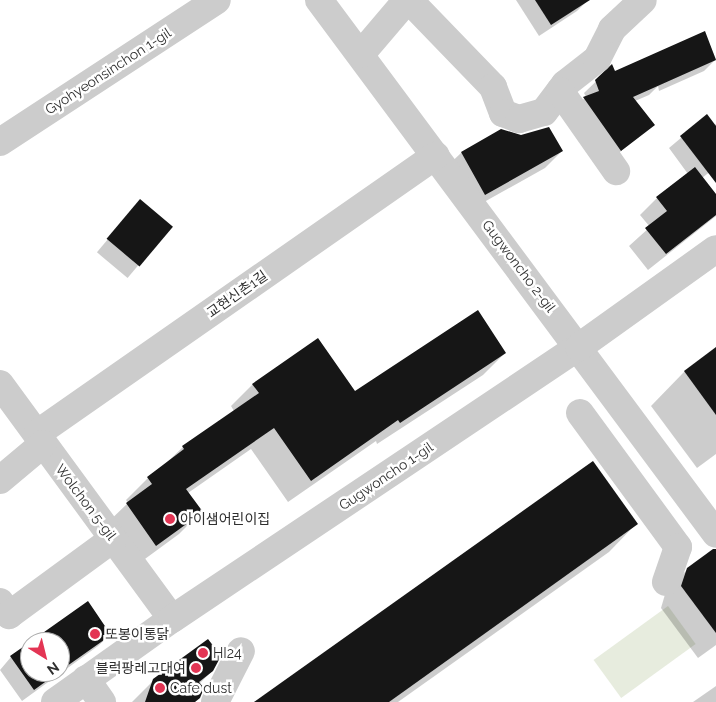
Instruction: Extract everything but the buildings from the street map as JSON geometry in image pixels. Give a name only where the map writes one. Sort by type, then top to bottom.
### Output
[{"type":"street","name":"Gyohyeonsinchon 1-gil","points":[[0,142],[217,0]]},
{"type":"street","name":"Gugwoncho 2-gil","points":[[320,0],[716,534]]},
{"type":"street","points":[[361,54],[408,0],[493,87],[503,113],[519,119],[544,112],[565,84],[597,60],[612,29],[643,0]]},
{"type":"street","points":[[560,91],[616,171]]},
{"type":"street","name":"교현신촌1길","points":[[0,480],[40,439],[436,155]]},
{"type":"street","name":"Gugwoncho 1-gil","points":[[55,702],[172,619],[579,347],[716,249]]},
{"type":"street","name":"Wolchon 5-gil","points":[[0,384],[172,619]]},
{"type":"street","points":[[580,413],[678,547],[666,582]]},
{"type":"street","points":[[0,602],[9,615],[113,539]]},
{"type":"street","points":[[215,702],[241,651]]},
{"type":"street","points":[[86,680],[102,702]]},
{"type":"shaded area","points":[[668,606],[696,644],[621,698],[594,660]]},
{"type":"place","name":"아이샘어린이집","points":[[170,519]]},
{"type":"place","name":"또봉이통닭","points":[[95,634]]},
{"type":"place","name":"HI24","points":[[203,653]]},
{"type":"place","name":"블럭팡레고대여","points":[[196,668]]},
{"type":"place","name":"Cafe dust","points":[[160,688]]}]
